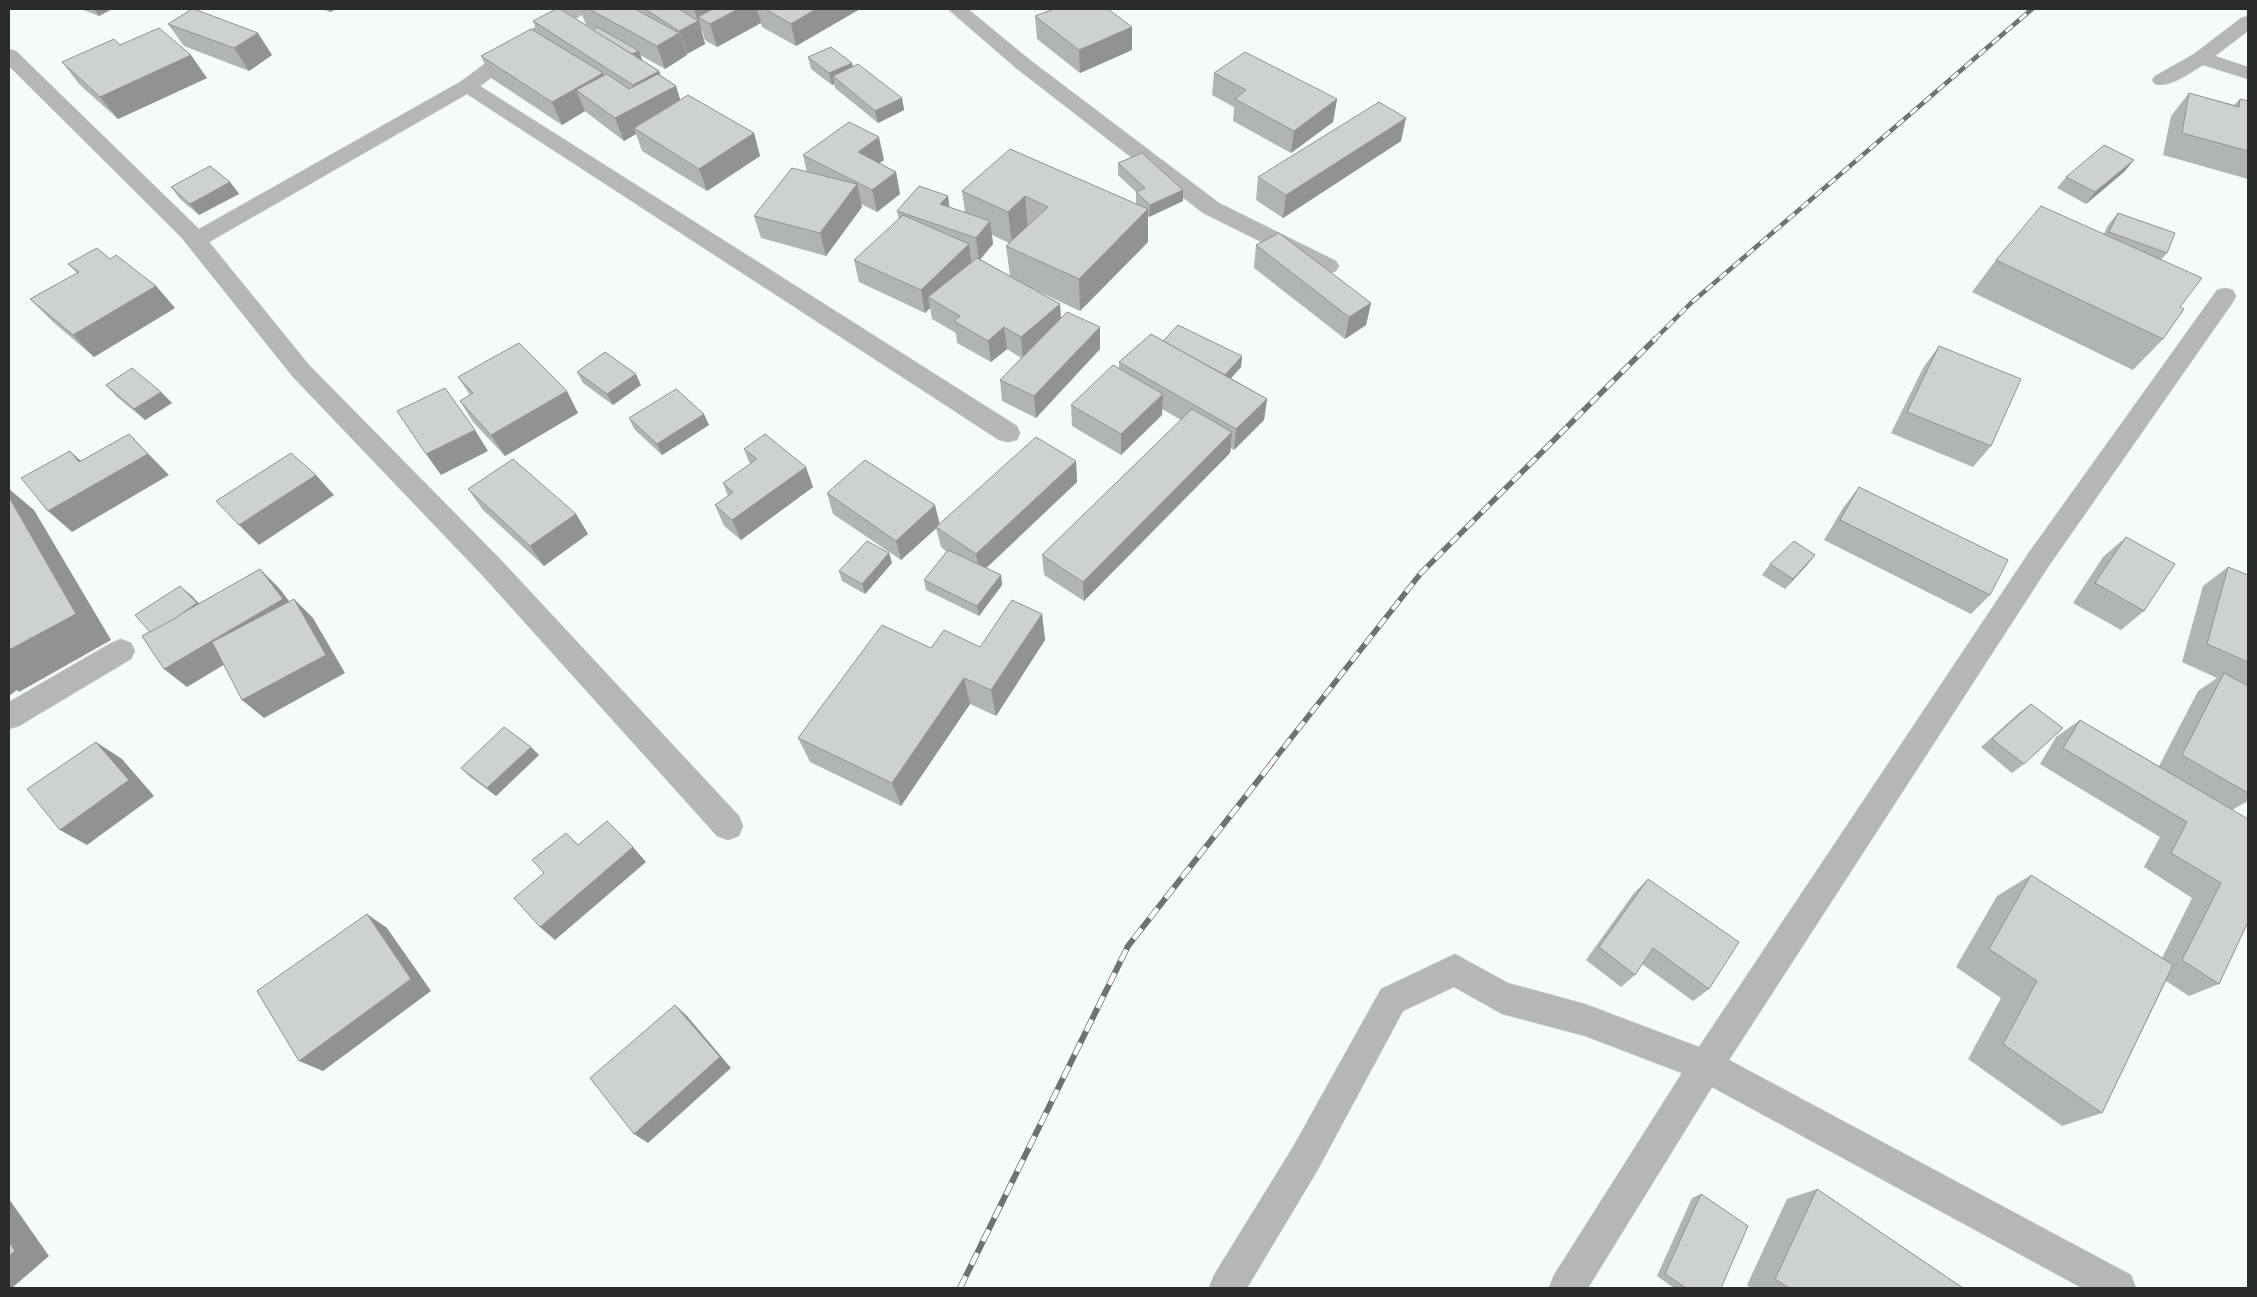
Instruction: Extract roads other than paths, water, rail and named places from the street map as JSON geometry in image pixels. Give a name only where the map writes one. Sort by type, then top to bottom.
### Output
[{"type":"street","points":[[195,241],[467,86],[542,31],[578,9]]},
{"type":"street","points":[[957,9],[1023,64],[1211,208],[1328,266]]},
{"type":"street","points":[[2162,80],[2201,58],[2248,22]]},
{"type":"street","points":[[9,55],[195,241],[301,370],[492,568],[728,826]]},
{"type":"street","points":[[2201,58],[2248,72]]},
{"type":"street","points":[[467,86],[1008,433]]},
{"type":"street","points":[[1567,1288],[1706,1066],[2039,559],[2225,296]]},
{"type":"street","points":[[9,717],[121,651]]},
{"type":"street","points":[[1227,1288],[1305,1159],[1392,1000],[1455,970],[1502,998],[1585,1020],[1706,1066],[2118,1288]]},
{"type":"railway","points":[[1270,765],[1421,573],[1691,303],[2032,9]]},
{"type":"railway","points":[[960,1288],[1128,946],[1271,764]]}]
